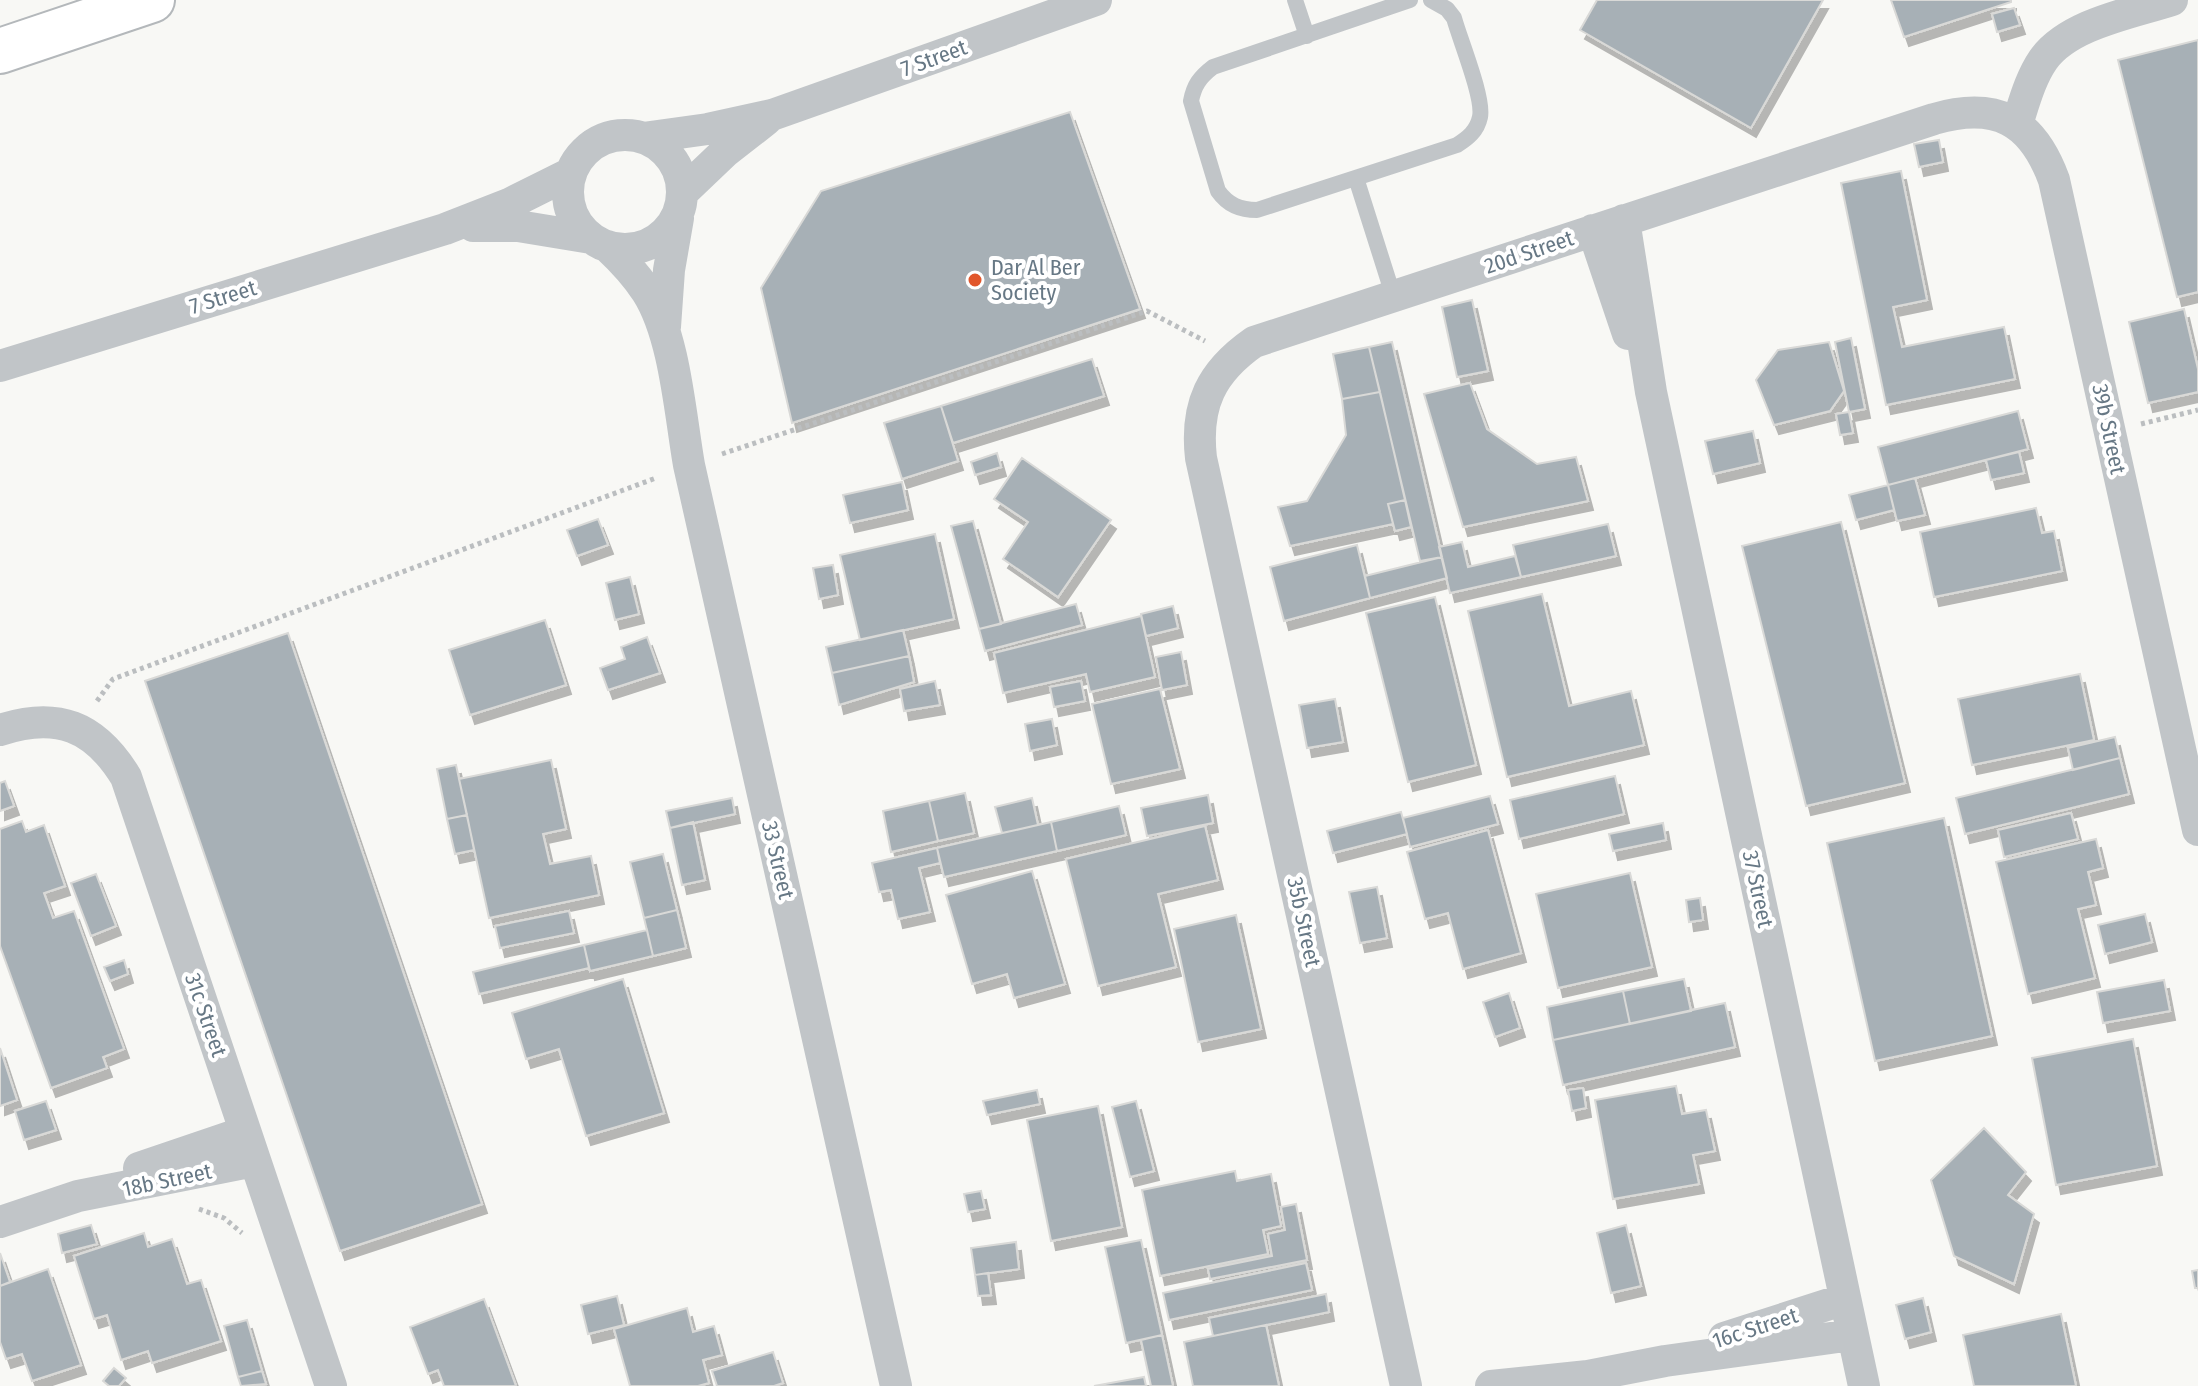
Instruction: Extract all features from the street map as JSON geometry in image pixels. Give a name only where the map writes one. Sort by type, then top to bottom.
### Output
[{"type":"highway","points":[[0,51],[152,0]]},
{"type":"street","name":"7 Street","points":[[643,138],[708,129],[772,115],[1096,0]]},
{"type":"street","points":[[2017,124],[2034,75],[2056,45],[2076,32],[2172,0]]},
{"type":"street","name":"20d Street","points":[[1201,458],[1200,421],[1204,402],[1221,369],[1254,342],[1956,112],[1997,114],[2017,124]]},
{"type":"street","name":"7 Street","points":[[681,202],[725,152],[772,115]]},
{"type":"street","name":"39b Street","points":[[2017,124],[2034,139],[2046,158],[2054,180],[2198,830]]},
{"type":"street","points":[[625,135],[643,138],[659,146],[672,159],[680,175],[681,202],[671,226],[658,239],[634,248],[599,242],[578,225],[570,209],[568,191],[571,173],[579,158],[592,145],[608,137],[625,135]]},
{"type":"street","name":"7 Street","points":[[0,366],[445,229],[509,204],[571,173]]},
{"type":"street","name":"33 Street","points":[[681,202],[669,270],[666,334],[689,465],[896,1386]]},
{"type":"street","name":"37 Street","points":[[1624,220],[1651,392],[1864,1386]]},
{"type":"street","name":"7 Street","points":[[445,229],[518,226],[599,242]]},
{"type":"street","name":"37 Street","points":[[1593,230],[1633,351],[1651,392]]},
{"type":"street","name":"33 Street","points":[[599,242],[623,261],[649,294],[666,334]]},
{"type":"street","name":"35b Street","points":[[1201,458],[1406,1386]]},
{"type":"street","name":"31c Street","points":[[5,728],[32,721],[78,728],[98,740],[114,756],[126,777],[331,1386]]},
{"type":"street","name":"18b Street","points":[[0,1222],[78,1196],[128,1172],[250,1147]]},
{"type":"street","name":"16c Street","points":[[1665,1361],[1845,1299]]},
{"type":"street","name":"16c Street","points":[[1491,1386],[1576,1381],[1665,1361],[1852,1335]]},
{"type":"lane","points":[[1295,0],[1307,36]]},
{"type":"lane","points":[[1410,0],[1213,67],[1198,81],[1191,101],[1218,191],[1231,204],[1257,210],[1457,145],[1467,139],[1475,130],[1481,107],[1454,18],[1447,9],[1431,0]]},
{"type":"lane","points":[[1356,178],[1394,298]]},
{"type":"path","points":[[78,728],[113,679],[689,465],[1147,311],[1234,356]]},
{"type":"path","points":[[2109,431],[2198,410]]},
{"type":"path","points":[[195,1207],[224,1218],[247,1239]]},
{"type":"building","points":[[1597,0],[1823,0],[1751,128],[1580,30]]},
{"type":"building","points":[[1891,0],[2011,0],[2011,2],[1904,37]]},
{"type":"building","points":[[2014,8],[2020,25],[1997,32],[1992,14]]},
{"type":"building","points":[[2198,40],[2198,292],[2177,297],[2118,60]]},
{"type":"building","points":[[1070,112],[1140,309],[792,423],[761,288],[821,191]]},
{"type":"building","points":[[1939,140],[1943,162],[1919,167],[1914,144]]},
{"type":"building","points":[[1901,171],[1927,300],[1893,307],[1902,347],[2004,327],[2015,379],[1886,405],[1841,183]]},
{"type":"building","points":[[1472,300],[1488,371],[1457,377],[1442,307]]},
{"type":"building","points":[[2184,309],[2198,369],[2198,392],[2148,403],[2129,322]]},
{"type":"building","points":[[1851,338],[1865,409],[1849,412],[1835,342]]},
{"type":"building","points":[[1392,342],[1442,557],[1420,561],[1369,347]]},
{"type":"building","points":[[1829,342],[1844,391],[1830,411],[1774,425],[1756,380],[1778,350]]},
{"type":"building","points":[[1369,347],[1380,392],[1342,399],[1333,354]]},
{"type":"building","points":[[1092,359],[1104,396],[953,443],[941,406]]},
{"type":"building","points":[[1470,383],[1487,429],[1537,464],[1576,457],[1588,501],[1463,527],[1424,394]]},
{"type":"building","points":[[1380,392],[1405,500],[1388,504],[1393,524],[1290,546],[1278,507],[1307,501],[1346,435],[1342,399]]},
{"type":"building","points":[[941,406],[958,461],[902,479],[884,423]]},
{"type":"building","points":[[2018,411],[2028,449],[1888,485],[1878,447]]},
{"type":"building","points":[[1849,412],[1853,433],[1840,435],[1836,414]]},
{"type":"building","points":[[1753,431],[1760,463],[1713,474],[1705,441]]},
{"type":"building","points":[[2019,452],[2024,473],[1991,480],[1986,460]]},
{"type":"building","points":[[997,453],[1001,467],[975,475],[971,462]]},
{"type":"building","points":[[1022,458],[1111,520],[1058,597],[1003,559],[1028,522],[994,499]]},
{"type":"building","points":[[1915,478],[1925,515],[1897,521],[1888,485]]},
{"type":"building","points":[[902,482],[908,510],[850,523],[843,495]]},
{"type":"building","points":[[1888,485],[1894,510],[1856,520],[1849,495]]},
{"type":"building","points":[[1405,500],[1411,527],[1395,531],[1388,504]]},
{"type":"building","points":[[2036,508],[2042,533],[2054,531],[2062,571],[1934,597],[1920,532]]},
{"type":"building","points":[[598,519],[608,545],[577,556],[567,530]]},
{"type":"building","points":[[973,521],[1001,624],[979,629],[951,526]]},
{"type":"building","points":[[1841,522],[1905,783],[1806,806],[1742,546]]},
{"type":"building","points":[[1608,524],[1616,556],[1521,577],[1513,545]]},
{"type":"building","points":[[935,534],[954,619],[860,640],[840,555]]},
{"type":"building","points":[[1462,542],[1468,567],[1515,556],[1521,577],[1450,593],[1439,547]]},
{"type":"building","points":[[1357,545],[1370,598],[1284,621],[1270,567]]},
{"type":"building","points":[[1442,557],[1447,578],[1370,598],[1365,576]]},
{"type":"building","points":[[833,565],[838,595],[819,599],[813,568]]},
{"type":"building","points":[[630,577],[639,614],[615,620],[606,583]]},
{"type":"building","points":[[1542,594],[1569,706],[1631,691],[1644,745],[1507,777],[1468,611]]},
{"type":"building","points":[[1435,597],[1476,765],[1408,782],[1366,613]]},
{"type":"building","points":[[1076,604],[1082,625],[985,651],[979,629]]},
{"type":"building","points":[[1173,606],[1178,628],[1146,636],[1141,614]]},
{"type":"building","points":[[1141,616],[1155,677],[1090,692],[1086,674],[1003,693],[994,653]]},
{"type":"building","points":[[545,620],[566,685],[470,715],[449,650]]},
{"type":"building","points":[[903,630],[909,656],[832,673],[826,647]]},
{"type":"building","points":[[288,633],[482,1204],[340,1251],[145,681]]},
{"type":"building","points":[[647,637],[660,673],[608,690],[600,668],[625,659],[621,647]]},
{"type":"building","points":[[1181,652],[1187,685],[1162,690],[1156,657]]},
{"type":"building","points":[[909,656],[914,682],[839,705],[832,673]]},
{"type":"building","points":[[2080,674],[2094,740],[1972,765],[1958,699]]},
{"type":"building","points":[[935,681],[940,705],[904,711],[900,689]]},
{"type":"building","points":[[1081,681],[1085,701],[1054,707],[1050,687]]},
{"type":"building","points":[[1160,689],[1180,769],[1111,784],[1092,704]]},
{"type":"building","points":[[1335,699],[1343,742],[1307,748],[1299,705]]},
{"type":"building","points":[[1052,719],[1057,745],[1030,751],[1025,724]]},
{"type":"building","points":[[2115,737],[2120,758],[2073,770],[2068,748]]},
{"type":"building","points":[[2120,758],[2129,794],[1965,834],[1956,798]]},
{"type":"building","points":[[551,760],[566,829],[543,834],[550,864],[591,856],[599,895],[489,918],[459,779]]},
{"type":"building","points":[[456,765],[467,815],[447,819],[437,769]]},
{"type":"building","points":[[1615,776],[1624,814],[1519,839],[1510,800]]},
{"type":"building","points":[[5,781],[14,806],[0,811],[0,783]]},
{"type":"building","points":[[965,793],[974,833],[938,841],[929,801]]},
{"type":"building","points":[[1208,795],[1213,823],[1147,836],[1141,808]]},
{"type":"building","points":[[1490,796],[1498,824],[1410,847],[1403,818]]},
{"type":"building","points":[[732,798],[735,814],[670,828],[666,811]]},
{"type":"building","points":[[1032,798],[1038,825],[1002,833],[995,807]]},
{"type":"building","points":[[929,801],[938,841],[891,852],[883,811]]},
{"type":"building","points":[[1119,806],[1126,835],[1057,851],[1051,822]]},
{"type":"building","points":[[1401,812],[1407,834],[1333,853],[1327,831]]},
{"type":"building","points":[[2071,813],[2078,839],[2004,857],[1998,830]]},
{"type":"building","points":[[467,815],[474,850],[455,854],[447,819]]},
{"type":"building","points":[[1944,818],[1992,1036],[1875,1061],[1827,843]]},
{"type":"building","points":[[22,821],[26,832],[44,825],[65,886],[44,893],[53,918],[74,911],[124,1049],[103,1057],[107,1068],[51,1088],[0,946],[0,829]]},
{"type":"building","points":[[693,822],[705,880],[682,885],[670,828]]},
{"type":"building","points":[[1051,822],[1057,851],[944,877],[937,848]]},
{"type":"building","points":[[1663,823],[1666,840],[1613,851],[1609,834]]},
{"type":"building","points":[[1205,826],[1218,880],[1158,894],[1176,967],[1098,986],[1066,859]]},
{"type":"building","points":[[1488,830],[1521,953],[1463,969],[1448,913],[1425,919],[1407,852]]},
{"type":"building","points":[[2096,839],[2103,868],[2088,872],[2096,905],[2078,909],[2095,978],[2028,994],[1996,862]]},
{"type":"building","points":[[937,848],[940,863],[919,868],[930,912],[898,919],[891,890],[879,892],[872,863]]},
{"type":"building","points":[[663,854],[677,910],[644,918],[630,862]]},
{"type":"building","points":[[1032,871],[1065,984],[1014,998],[1007,974],[972,984],[946,895]]},
{"type":"building","points":[[1630,873],[1652,967],[1558,988],[1536,894]]},
{"type":"building","points":[[96,874],[116,926],[91,936],[71,883]]},
{"type":"building","points":[[1377,887],[1387,938],[1360,943],[1349,892]]},
{"type":"building","points":[[1700,898],[1703,920],[1689,922],[1686,900]]},
{"type":"building","points":[[677,910],[686,948],[653,956],[644,918]]},
{"type":"building","points":[[569,911],[574,933],[500,948],[495,926]]},
{"type":"building","points":[[2145,914],[2152,942],[2105,954],[2098,925]]},
{"type":"building","points":[[1236,915],[1261,1029],[1198,1042],[1174,929]]},
{"type":"building","points":[[647,930],[653,956],[590,971],[584,945]]},
{"type":"building","points":[[584,945],[589,968],[479,994],[473,972]]},
{"type":"building","points":[[124,960],[128,974],[110,981],[104,967]]},
{"type":"building","points":[[623,979],[664,1113],[586,1136],[559,1049],[526,1059],[512,1013]]},
{"type":"building","points":[[1684,979],[1691,1011],[1630,1024],[1623,991]]},
{"type":"building","points":[[2164,980],[2170,1011],[2103,1023],[2097,992]]},
{"type":"building","points":[[1623,991],[1630,1024],[1553,1040],[1547,1007]]},
{"type":"building","points":[[1509,993],[1520,1028],[1495,1037],[1483,1002]]},
{"type":"building","points":[[1725,1003],[1735,1047],[1563,1085],[1553,1040]]},
{"type":"building","points":[[2133,1039],[2157,1166],[2056,1185],[2032,1058]]},
{"type":"building","points":[[0,1048],[17,1100],[0,1106]]},
{"type":"building","points":[[1676,1086],[1682,1114],[1706,1110],[1715,1151],[1693,1155],[1699,1184],[1613,1199],[1595,1100]]},
{"type":"building","points":[[1583,1088],[1586,1108],[1572,1111],[1568,1090]]},
{"type":"building","points":[[1037,1090],[1040,1104],[987,1115],[983,1101]]},
{"type":"building","points":[[46,1101],[56,1130],[24,1140],[15,1111]]},
{"type":"building","points":[[1136,1101],[1154,1171],[1130,1177],[1112,1107]]},
{"type":"building","points":[[1098,1106],[1122,1227],[1051,1241],[1027,1120]]},
{"type":"building","points":[[1984,1128],[2026,1172],[2008,1195],[2034,1214],[2014,1284],[1954,1256],[1931,1180]]},
{"type":"building","points":[[1235,1171],[1237,1181],[1271,1174],[1281,1226],[1263,1230],[1268,1254],[1160,1276],[1142,1190]]},
{"type":"building","points":[[981,1191],[985,1209],[968,1212],[964,1194]]},
{"type":"building","points":[[1296,1204],[1307,1260],[1210,1279],[1208,1269],[1272,1256],[1268,1234],[1285,1230],[1281,1207]]},
{"type":"building","points":[[91,1225],[97,1244],[62,1253],[58,1234]]},
{"type":"building","points":[[1626,1225],[1641,1286],[1611,1293],[1597,1233]]},
{"type":"building","points":[[144,1233],[148,1247],[172,1239],[187,1284],[201,1280],[221,1341],[152,1363],[148,1351],[121,1360],[107,1315],[94,1319],[74,1256]]},
{"type":"building","points":[[1141,1240],[1162,1335],[1126,1343],[1105,1247]]},
{"type":"building","points":[[1016,1242],[1019,1269],[975,1275],[971,1248]]},
{"type":"building","points":[[0,1253],[10,1282],[0,1286]]},
{"type":"building","points":[[1306,1263],[1312,1290],[1169,1320],[1163,1293]]},
{"type":"building","points":[[48,1269],[81,1365],[32,1381],[22,1354],[6,1359],[0,1342],[0,1286]]},
{"type":"building","points":[[2198,1270],[2198,1288],[2195,1288],[2192,1271]]},
{"type":"building","points":[[988,1273],[991,1295],[978,1296],[975,1275]]},
{"type":"building","points":[[1326,1294],[1329,1312],[1213,1336],[1209,1318]]},
{"type":"building","points":[[617,1296],[624,1325],[588,1334],[581,1305]]},
{"type":"building","points":[[1923,1298],[1931,1332],[1905,1339],[1896,1305]]},
{"type":"building","points":[[484,1299],[516,1386],[444,1386],[438,1370],[428,1374],[410,1327]]},
{"type":"building","points":[[687,1308],[693,1332],[714,1326],[722,1355],[703,1360],[709,1383],[698,1386],[630,1386],[614,1329]]},
{"type":"building","points":[[2061,1314],[2076,1386],[1974,1386],[1963,1335]]},
{"type":"building","points":[[247,1320],[262,1371],[238,1377],[224,1326]]},
{"type":"building","points":[[1266,1325],[1279,1386],[1193,1386],[1184,1342]]},
{"type":"building","points":[[1162,1335],[1173,1386],[1151,1386],[1141,1340]]},
{"type":"building","points":[[773,1352],[783,1383],[774,1386],[717,1386],[712,1371]]},
{"type":"building","points":[[114,1368],[126,1378],[119,1386],[109,1386],[103,1381]]},
{"type":"building","points":[[262,1371],[266,1384],[241,1386],[238,1377]]},
{"type":"building","points":[[1144,1377],[1146,1386],[1094,1386]]},
{"type":"place","name":"Dar Al Ber Society","points":[[975,280]]}]
